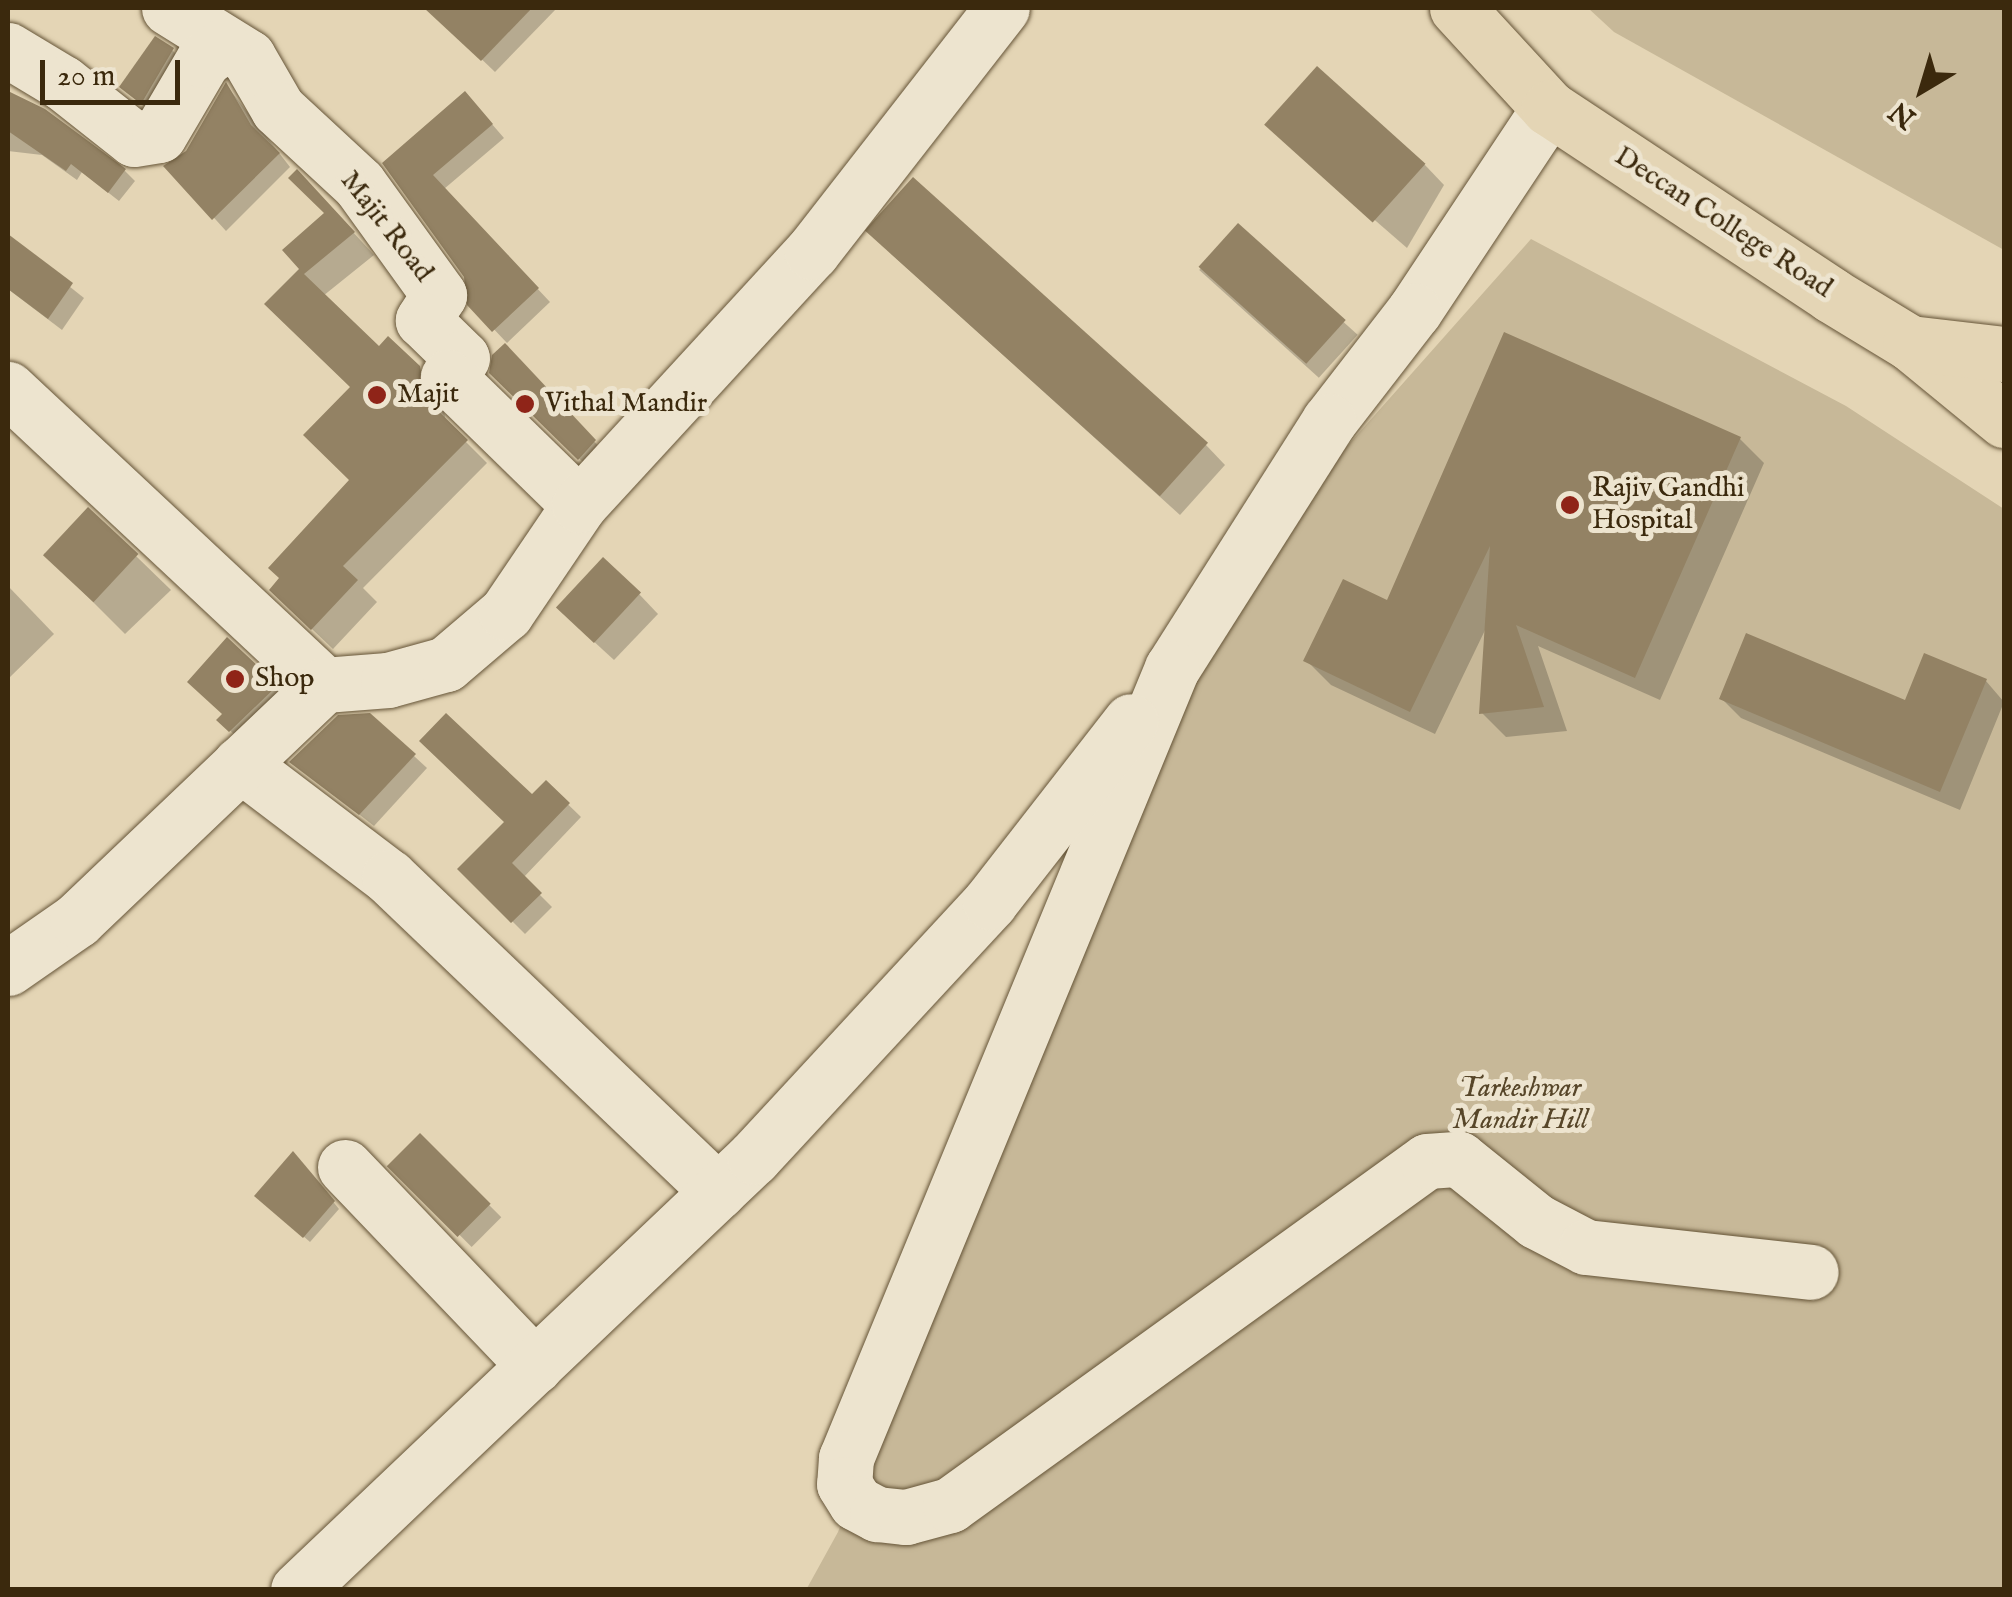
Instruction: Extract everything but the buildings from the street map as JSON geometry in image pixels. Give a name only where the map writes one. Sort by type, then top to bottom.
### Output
[{"type":"main road","name":"Deccan College Road","points":[[1457,8],[1549,108],[1910,342],[2004,420]]},
{"type":"main road","points":[[1910,342],[2004,354]]},
{"type":"street","name":"Majit Road","points":[[169,8],[222,46],[248,57],[278,109],[359,184],[438,295],[423,320],[462,358],[448,377],[578,505]]},
{"type":"street","points":[[8,968],[77,920],[324,685],[388,680],[446,664],[506,613],[578,505],[812,252],[1002,8]]},
{"type":"street","points":[[8,50],[63,83],[134,140],[159,135],[203,60],[222,46]]},
{"type":"street","points":[[298,1590],[718,1191],[990,902],[1172,668],[1329,421],[1414,311],[1549,108]]},
{"type":"street","points":[[8,388],[324,685]]},
{"type":"street","points":[[1172,668],[846,1458],[844,1484],[856,1503],[877,1514],[906,1517],[950,1505],[989,1482],[1427,1161],[1459,1159],[1536,1222],[1586,1248],[1811,1272]]},
{"type":"street","points":[[240,764],[389,876],[718,1191]]},
{"type":"street","points":[[345,1167],[535,1366]]},
{"type":"green space","points":[[1588,8],[2004,8],[2004,250],[1614,32]]},
{"type":"green space","name":"Tarkeshwar Mandir Hill","points":[[1531,239],[1846,406],[2004,509],[2004,1589],[806,1590],[838,1532],[1172,668],[1318,479]]},
{"type":"place","name":"Majit","points":[[377,395]]},
{"type":"place","name":"Vithal Mandir","points":[[525,404]]},
{"type":"place","name":"Rajiv Gandhi Hospital","points":[[1570,505]]},
{"type":"place","name":"Shop","points":[[235,679]]}]
